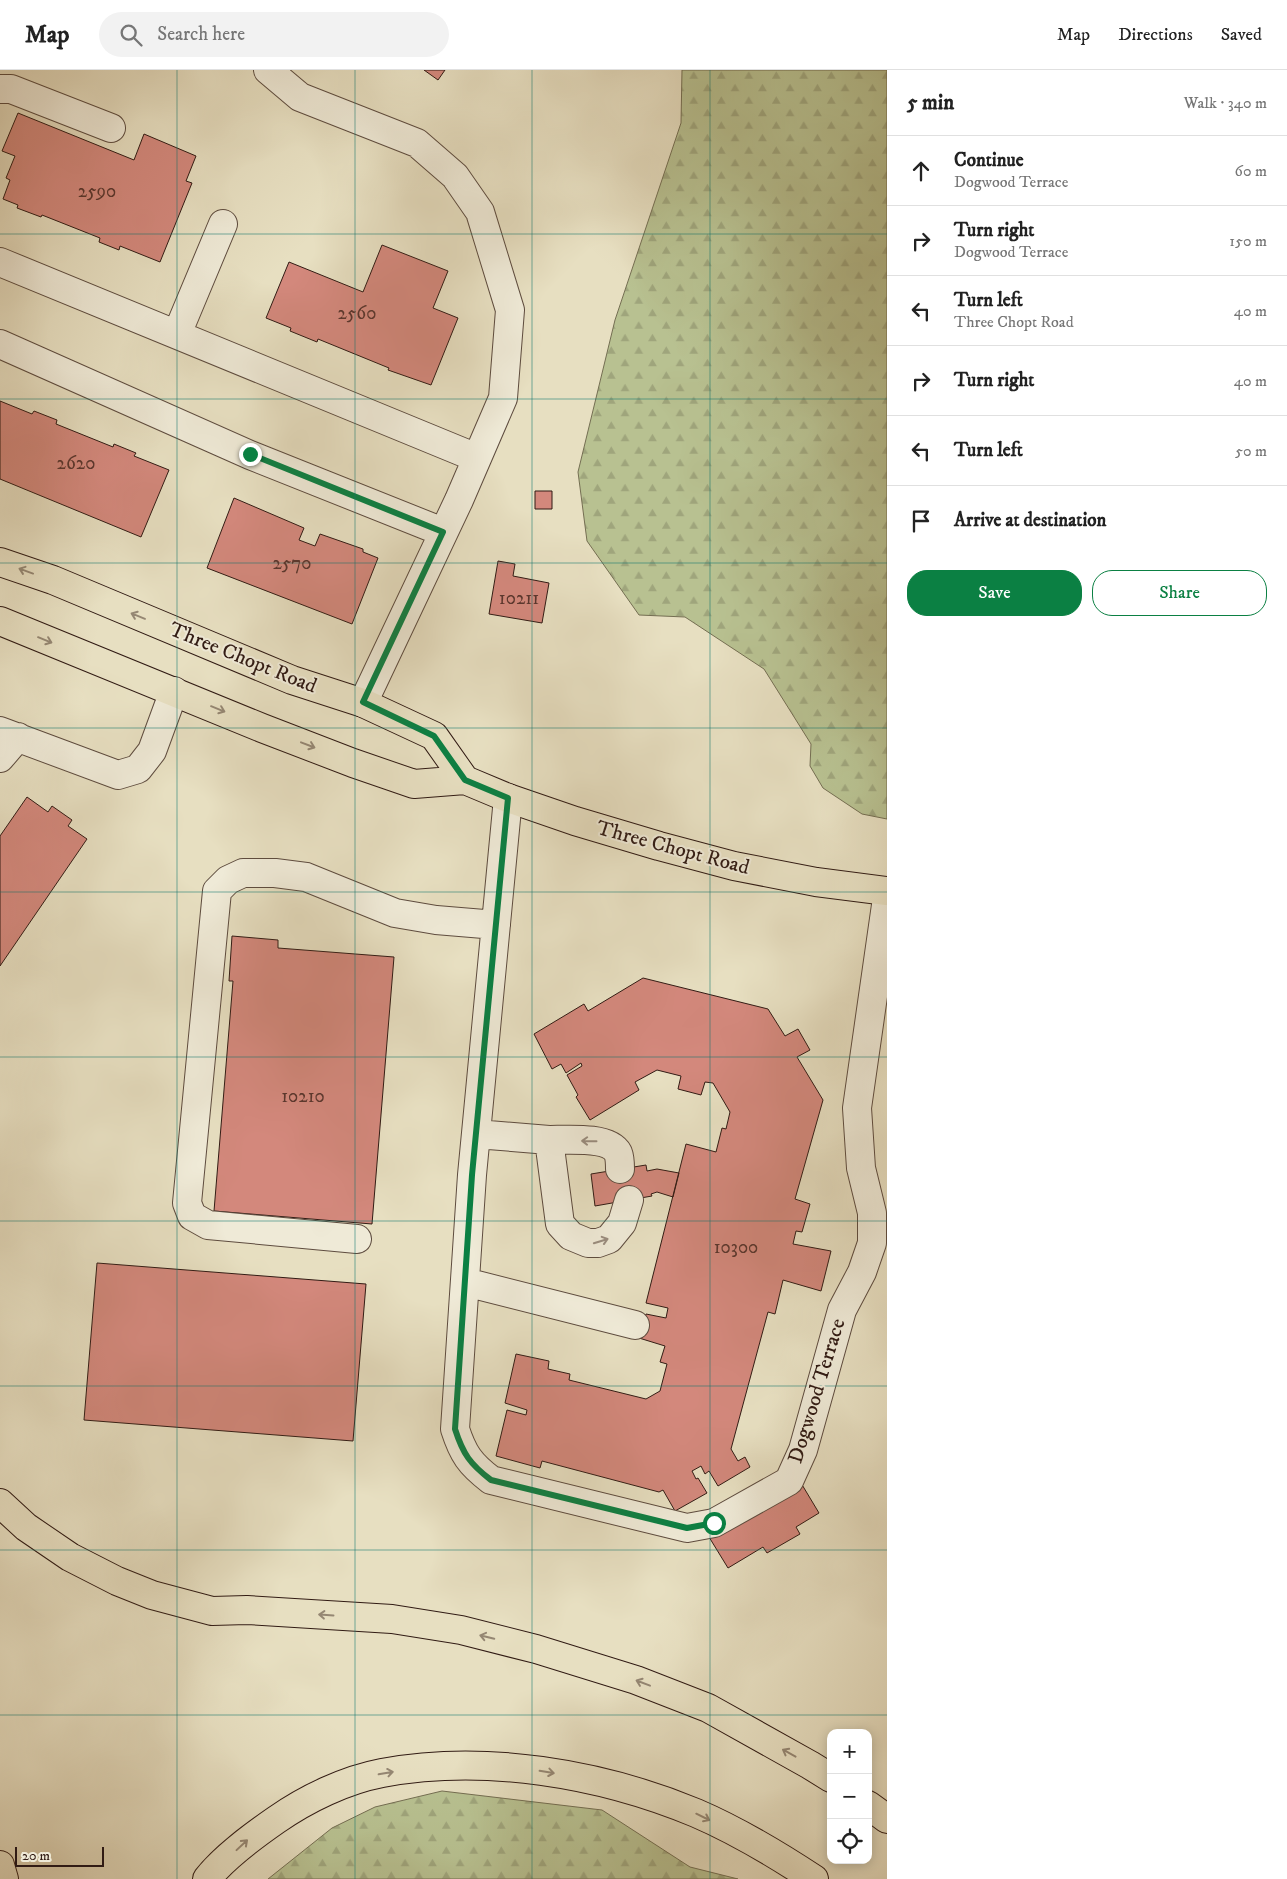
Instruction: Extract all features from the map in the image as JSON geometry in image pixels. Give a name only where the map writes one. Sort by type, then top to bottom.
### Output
[{"type":"main road","name":"Three Chopt Road","points":[[0,562],[53,580],[292,680],[363,702],[434,736],[465,780]]},
{"type":"main road","name":"Three Chopt Road","points":[[0,621],[353,763],[414,784],[465,780],[508,798],[584,824],[734,866],[816,882],[887,891]]},
{"type":"main road","points":[[0,1503],[26,1527],[70,1557],[117,1581],[152,1595],[212,1610],[247,1610],[392,1619],[461,1630],[536,1649],[636,1680],[708,1708],[827,1776]]},
{"type":"main road","points":[[207,1879],[248,1839],[302,1804],[333,1788],[380,1773],[434,1766],[513,1766],[563,1774],[632,1791],[695,1813],[759,1844],[814,1879]]},
{"type":"main road","points":[[872,1808],[887,1819]]},
{"type":"main road","points":[[0,1865],[4,1879]]},
{"type":"street","points":[[268,70],[300,97],[417,143],[455,176],[480,212],[510,310],[503,398],[443,532],[363,702]]},
{"type":"street","points":[[0,89],[11,89],[111,128]]},
{"type":"street","points":[[177,334],[223,224]]},
{"type":"street","points":[[0,262],[477,458]]},
{"type":"street","points":[[0,344],[250,454],[443,532]]},
{"type":"street","points":[[0,758],[9,734],[118,775],[138,769],[152,751],[174,691]]},
{"type":"street","name":"Dogwood Terrace","points":[[508,798],[476,1134],[455,1429],[460,1447],[474,1467],[491,1480],[687,1528],[714,1523],[788,1481],[803,1450],[842,1310],[862,1272],[872,1243],[872,1213],[861,1168],[857,1108],[887,898]]},
{"type":"street","points":[[357,1239],[208,1225],[192,1216],[187,1203],[217,891],[228,880],[243,873],[275,873],[306,878],[395,913],[436,920],[496,925]]},
{"type":"street","points":[[476,1134],[549,1140],[598,1141],[618,1153],[620,1169]]},
{"type":"street","points":[[549,1140],[560,1224],[572,1236],[588,1243],[598,1243],[609,1239],[622,1223],[629,1200]]},
{"type":"street","points":[[464,1282],[635,1325]]},
{"type":"green space","points":[[682,70],[887,70],[887,819],[862,814],[823,788],[810,766],[811,744],[764,669],[685,617],[639,615],[587,541],[578,472],[615,320],[681,123]]},
{"type":"green space","points":[[442,1791],[602,1810],[690,1867],[738,1879],[268,1879],[332,1828],[375,1807]]},
{"type":"building","points":[[424,70],[445,70],[438,80]]},
{"type":"building","points":[[18,113],[134,160],[144,134],[196,156],[186,181],[192,183],[160,262],[120,246],[119,250],[99,242],[100,238],[42,215],[41,217],[17,208],[18,205],[3,199],[10,180],[6,178],[15,156],[2,151]]},
{"type":"building","points":[[382,245],[448,271],[433,308],[458,318],[431,385],[388,370],[389,368],[318,339],[317,342],[290,331],[291,328],[266,318],[289,262],[363,292]]},
{"type":"building","points":[[0,401],[32,414],[34,411],[57,420],[56,424],[113,447],[114,444],[136,453],[134,456],[169,470],[141,537],[0,479]]},
{"type":"building","points":[[535,491],[552,491],[552,509],[535,509]]},
{"type":"building","points":[[234,498],[304,528],[299,540],[315,546],[320,534],[363,549],[363,552],[378,558],[352,624],[207,568]]},
{"type":"building","points":[[498,561],[515,564],[513,576],[549,583],[542,623],[489,614]]},
{"type":"building","points":[[27,797],[48,812],[52,806],[72,820],[68,826],[87,839],[0,966],[0,836]]},
{"type":"building","points":[[232,936],[278,940],[278,948],[394,957],[372,1224],[214,1211],[233,981],[229,981]]},
{"type":"building","points":[[643,978],[768,1009],[785,1036],[798,1029],[810,1050],[797,1057],[823,1100],[795,1199],[810,1204],[802,1232],[796,1231],[793,1244],[831,1251],[821,1291],[783,1280],[775,1314],[768,1312],[731,1449],[738,1461],[745,1457],[750,1467],[718,1486],[709,1471],[705,1474],[701,1466],[692,1471],[707,1493],[675,1511],[663,1490],[659,1492],[542,1461],[540,1468],[496,1456],[507,1410],[526,1415],[527,1410],[505,1403],[516,1354],[549,1361],[548,1369],[570,1374],[569,1380],[646,1399],[660,1391],[667,1364],[660,1362],[665,1346],[639,1338],[646,1314],[666,1318],[668,1308],[646,1303],[686,1144],[716,1152],[722,1128],[726,1129],[730,1112],[713,1083],[705,1082],[701,1095],[678,1089],[681,1076],[657,1070],[635,1082],[639,1090],[590,1120],[576,1097],[578,1095],[567,1075],[582,1066],[581,1063],[566,1073],[561,1064],[552,1069],[534,1034],[584,1004],[588,1011]]},
{"type":"building","points":[[646,1165],[647,1171],[657,1169],[679,1173],[673,1197],[657,1192],[651,1194],[652,1196],[595,1206],[591,1174]]},
{"type":"building","points":[[97,1263],[366,1284],[353,1441],[84,1420]]},
{"type":"building","points":[[801,1483],[819,1513],[796,1527],[800,1534],[767,1553],[763,1547],[728,1568],[709,1537]]},
{"type":"route","points":[[250,454],[443,532],[363,702],[434,736],[465,780],[508,798],[472,1175],[455,1429],[460,1447],[474,1467],[491,1480],[687,1528],[714,1523]]}]
